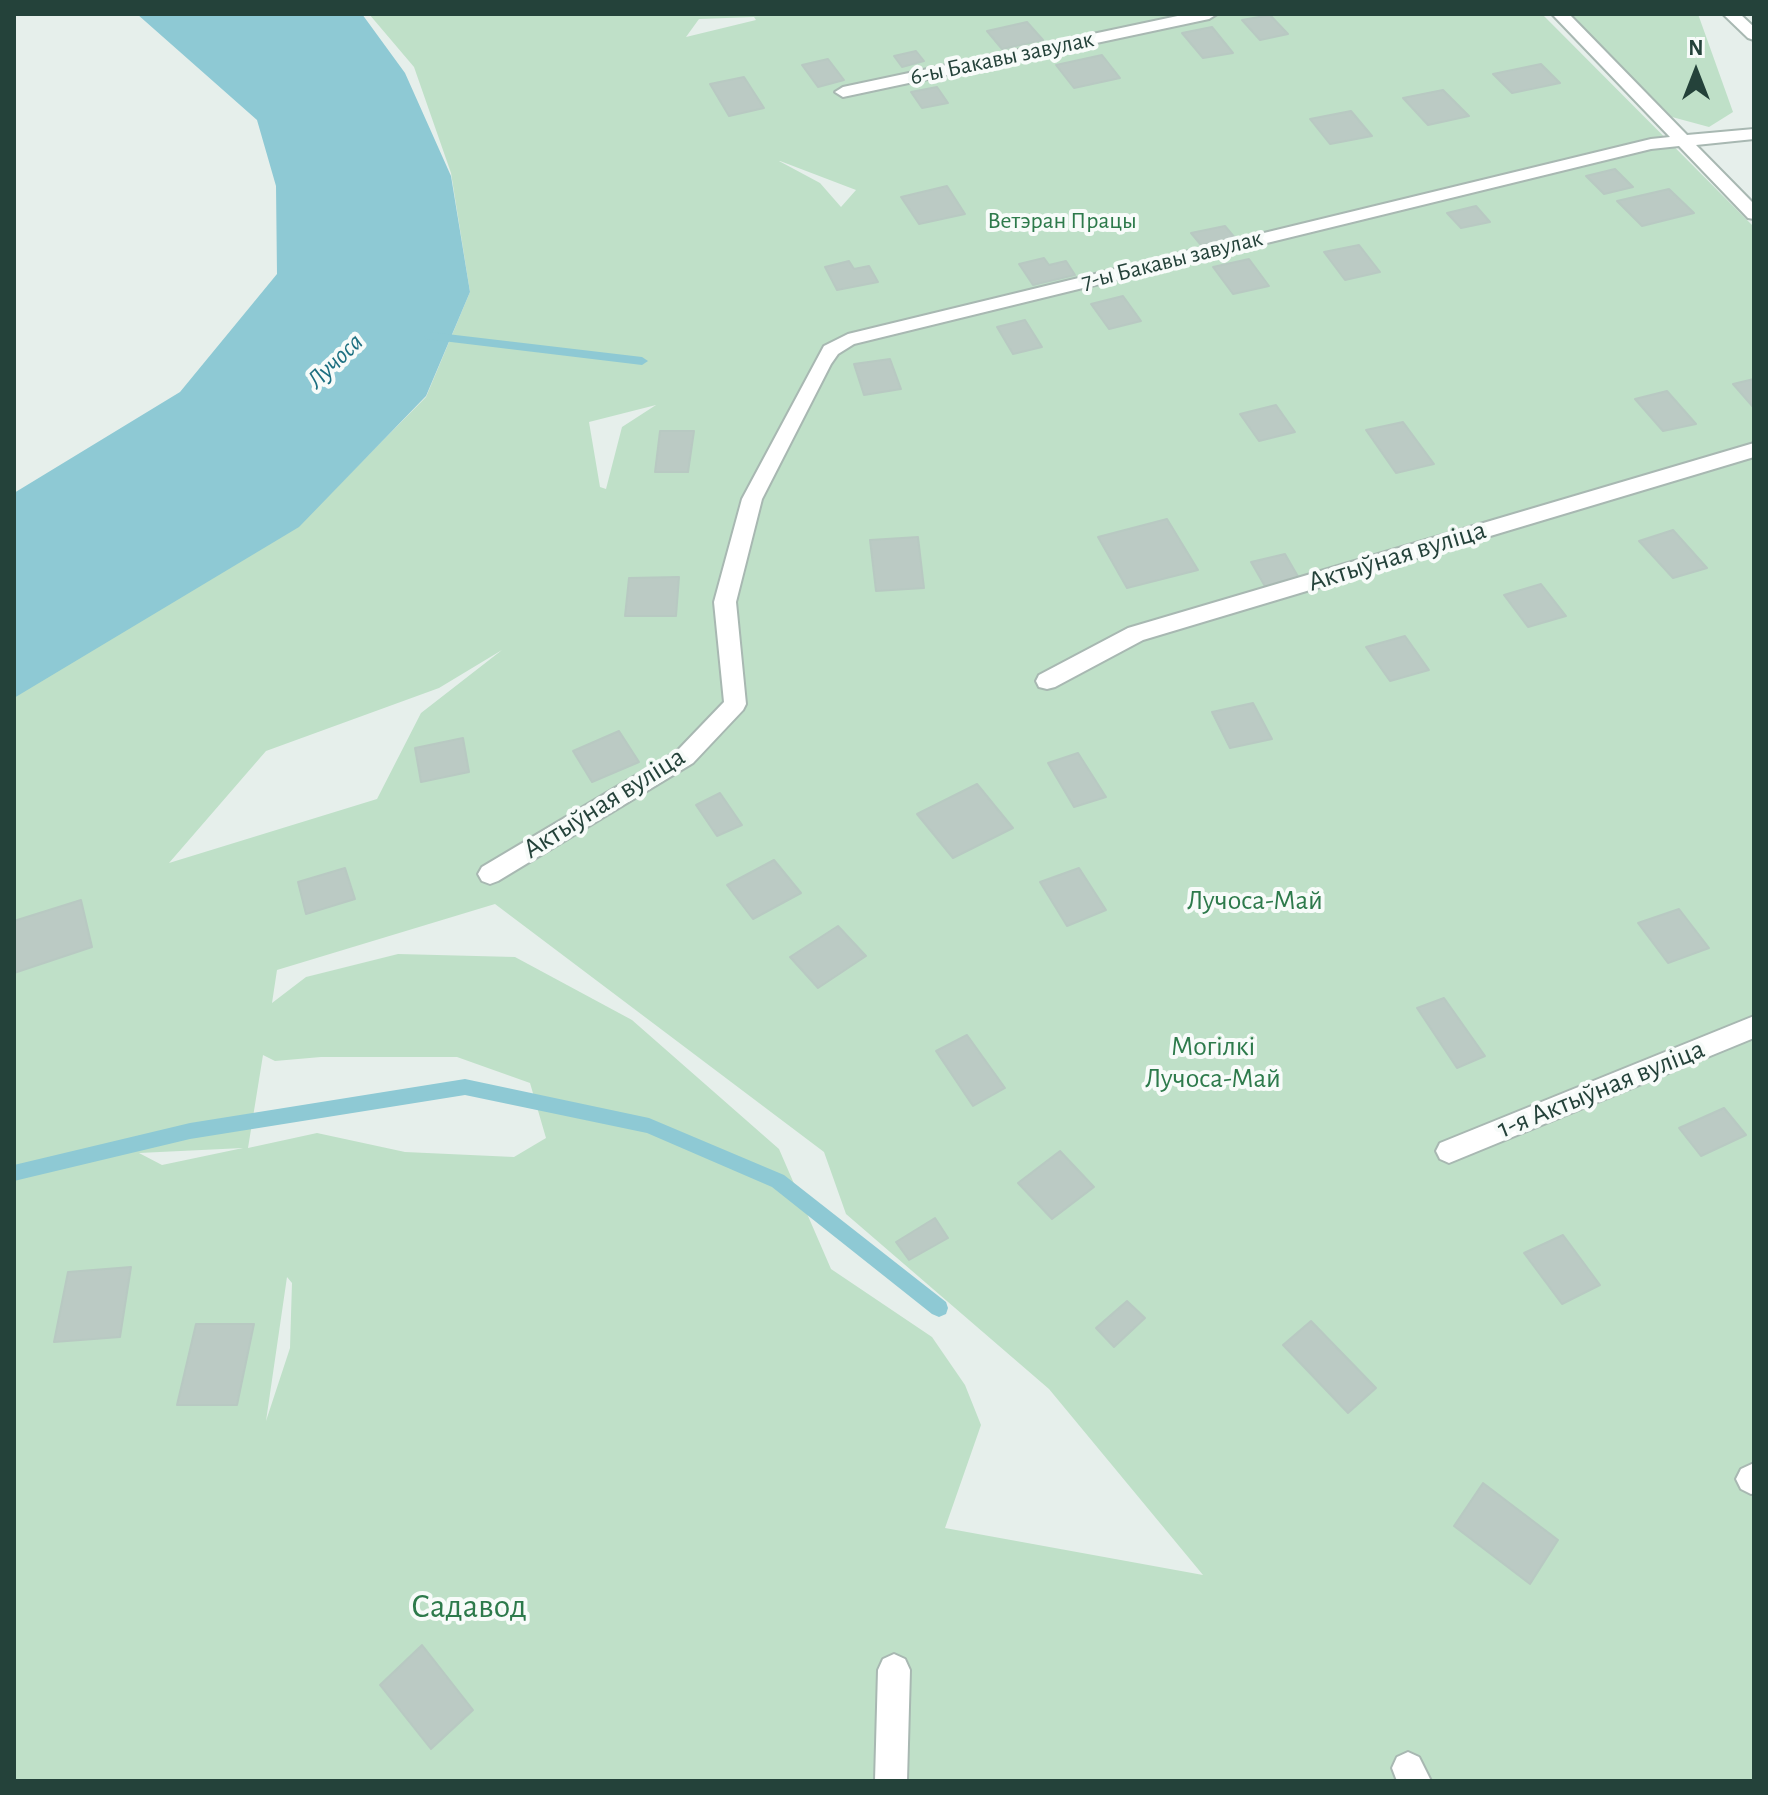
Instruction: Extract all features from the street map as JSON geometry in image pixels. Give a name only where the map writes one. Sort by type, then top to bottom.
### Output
[{"type":"street","name":"6-ы Бакавы завулак","points":[[843,92],[1209,14]]},
{"type":"street","points":[[1560,14],[1754,214]]},
{"type":"street","points":[[1731,14],[1754,35]]},
{"type":"street","name":"7-ы Бакавы завулак","points":[[752,499],[822,363],[831,350],[848,340],[1605,155],[1679,140],[1754,134]]},
{"type":"street","name":"Актыўная вуліца","points":[[1047,681],[1136,634],[1754,450]]},
{"type":"street","name":"Актыўная вуліца","points":[[490,874],[685,757],[735,704],[725,602],[752,499]]},
{"type":"street","name":"1-я Актыўная вуліца","points":[[1449,1151],[1754,1027]]},
{"type":"street","points":[[891,1781],[894,1670]]},
{"type":"green space","points":[[369,14],[1542,14],[1754,227],[1754,1781],[14,1781],[14,697],[297,527],[426,397],[470,292],[451,173],[414,67]],"holes":[[[754,17],[756,20],[686,37],[699,19]],[[779,161],[856,190],[841,207],[820,183]],[[656,405],[622,427],[606,489],[600,487],[589,422]],[[502,650],[421,713],[377,799],[169,863],[266,751],[439,688]],[[495,904],[824,1152],[846,1214],[1049,1389],[1203,1575],[945,1528],[981,1425],[965,1385],[932,1337],[831,1269],[779,1149],[632,1020],[515,957],[398,954],[306,977],[272,1003],[277,970]],[[263,1055],[275,1061],[321,1057],[457,1057],[530,1083],[546,1138],[514,1157],[405,1152],[317,1133],[248,1148]],[[243,1148],[162,1165],[139,1153]],[[287,1277],[292,1283],[290,1348],[266,1421]]]},
{"type":"green space","points":[[1569,14],[1698,14],[1733,112],[1709,127],[1672,117]]},
{"type":"water","name":"Лучоса","points":[[137,14],[362,14],[405,73],[451,176],[470,292],[426,396],[299,527],[14,698],[14,493],[180,392],[277,274],[276,186],[257,120]]},
{"type":"building","points":[[1270,15],[1288,34],[1260,40],[1242,20]]},
{"type":"building","points":[[1027,22],[1043,40],[1002,49],[987,31]]},
{"type":"building","points":[[1212,27],[1233,53],[1203,58],[1182,33]]},
{"type":"building","points":[[916,51],[924,61],[902,67],[894,56]]},
{"type":"building","points":[[1102,55],[1120,78],[1074,88],[1056,65]]},
{"type":"building","points":[[828,59],[844,80],[818,87],[802,65]]},
{"type":"building","points":[[1541,64],[1560,83],[1512,93],[1493,74]]},
{"type":"building","points":[[744,77],[764,108],[729,116],[710,84]]},
{"type":"building","points":[[937,87],[948,103],[922,108],[911,92]]},
{"type":"building","points":[[1443,90],[1469,116],[1428,125],[1403,98]]},
{"type":"building","points":[[1351,111],[1372,136],[1330,144],[1310,119]]},
{"type":"building","points":[[1615,169],[1633,187],[1604,194],[1586,176]]},
{"type":"building","points":[[947,186],[965,214],[919,224],[901,197]]},
{"type":"building","points":[[1669,189],[1694,213],[1642,226],[1617,201]]},
{"type":"building","points":[[1476,206],[1490,222],[1461,228],[1447,213]]},
{"type":"building","points":[[1225,226],[1235,238],[1201,245],[1191,233]]},
{"type":"building","points":[[1359,245],[1380,272],[1345,280],[1324,252]]},
{"type":"building","points":[[1044,258],[1049,265],[1066,261],[1075,275],[1033,285],[1019,264]]},
{"type":"building","points":[[1249,259],[1269,286],[1233,294],[1213,267]]},
{"type":"building","points":[[849,261],[854,269],[869,266],[878,282],[837,290],[825,267]]},
{"type":"building","points":[[1123,296],[1141,321],[1109,329],[1091,304]]},
{"type":"building","points":[[1025,320],[1042,347],[1013,354],[997,327]]},
{"type":"building","points":[[890,359],[901,389],[864,395],[854,364]]},
{"type":"building","points":[[1754,379],[1754,408],[1733,384]]},
{"type":"building","points":[[1667,391],[1696,424],[1663,431],[1635,399]]},
{"type":"building","points":[[1276,405],[1295,432],[1259,441],[1240,414]]},
{"type":"building","points":[[1403,422],[1434,464],[1396,473],[1366,430]]},
{"type":"building","points":[[660,431],[694,431],[688,472],[655,472]]},
{"type":"building","points":[[1167,519],[1198,570],[1127,588],[1098,537]]},
{"type":"building","points":[[1673,530],[1707,568],[1673,578],[1639,541]]},
{"type":"building","points":[[918,537],[924,588],[876,591],[870,540]]},
{"type":"building","points":[[1285,554],[1300,580],[1266,588],[1251,562]]},
{"type":"building","points":[[679,577],[676,616],[625,616],[629,578]]},
{"type":"building","points":[[1541,584],[1566,616],[1528,627],[1504,595]]},
{"type":"building","points":[[1405,636],[1429,670],[1390,681],[1366,647]]},
{"type":"building","points":[[1253,703],[1272,739],[1230,748],[1212,712]]},
{"type":"building","points":[[619,731],[639,762],[592,782],[573,751]]},
{"type":"building","points":[[463,738],[469,772],[421,782],[415,748]]},
{"type":"building","points":[[1078,753],[1106,797],[1074,807],[1048,763]]},
{"type":"building","points":[[977,784],[1013,828],[953,858],[917,814]]},
{"type":"building","points":[[720,793],[742,825],[717,836],[696,805]]},
{"type":"building","points":[[774,860],[801,893],[753,919],[727,885]]},
{"type":"building","points":[[345,868],[355,899],[306,914],[298,882]]},
{"type":"building","points":[[1079,868],[1106,910],[1067,926],[1040,882]]},
{"type":"building","points":[[81,900],[92,947],[14,973],[14,921]]},
{"type":"building","points":[[1679,909],[1709,948],[1668,963],[1638,923]]},
{"type":"building","points":[[838,926],[866,956],[818,988],[790,957]]},
{"type":"building","points":[[1444,998],[1485,1056],[1457,1068],[1417,1008]]},
{"type":"building","points":[[967,1035],[1005,1088],[973,1106],[936,1051]]},
{"type":"building","points":[[1724,1108],[1746,1135],[1701,1156],[1679,1128]]},
{"type":"building","points":[[1060,1151],[1094,1187],[1052,1219],[1018,1183]]},
{"type":"building","points":[[935,1218],[948,1238],[909,1260],[896,1242]]},
{"type":"building","points":[[1563,1235],[1600,1285],[1562,1304],[1524,1253]]},
{"type":"building","points":[[131,1267],[120,1337],[54,1342],[68,1272]]},
{"type":"building","points":[[1127,1301],[1145,1318],[1114,1347],[1096,1328]]},
{"type":"building","points":[[1311,1321],[1376,1388],[1348,1413],[1283,1345]]},
{"type":"building","points":[[196,1324],[254,1324],[237,1405],[177,1405]]},
{"type":"building","points":[[1483,1483],[1558,1540],[1530,1584],[1454,1526]]},
{"type":"building","points":[[422,1645],[473,1710],[431,1749],[380,1685]]},
{"type":"waterway","points":[[430,336],[642,361]]},
{"type":"waterway","points":[[14,1173],[190,1131],[465,1087],[649,1126],[778,1181],[939,1308]]},
{"type":"park label","name":"Ветэран Працы","points":[[1062,221]]},
{"type":"park label","name":"Лучоса-Май","points":[[1255,901]]},
{"type":"park label","name":"Могілкі Лучоса-Май","points":[[1213,1063]]},
{"type":"park label","name":"Садавод","points":[[469,1607]]}]
